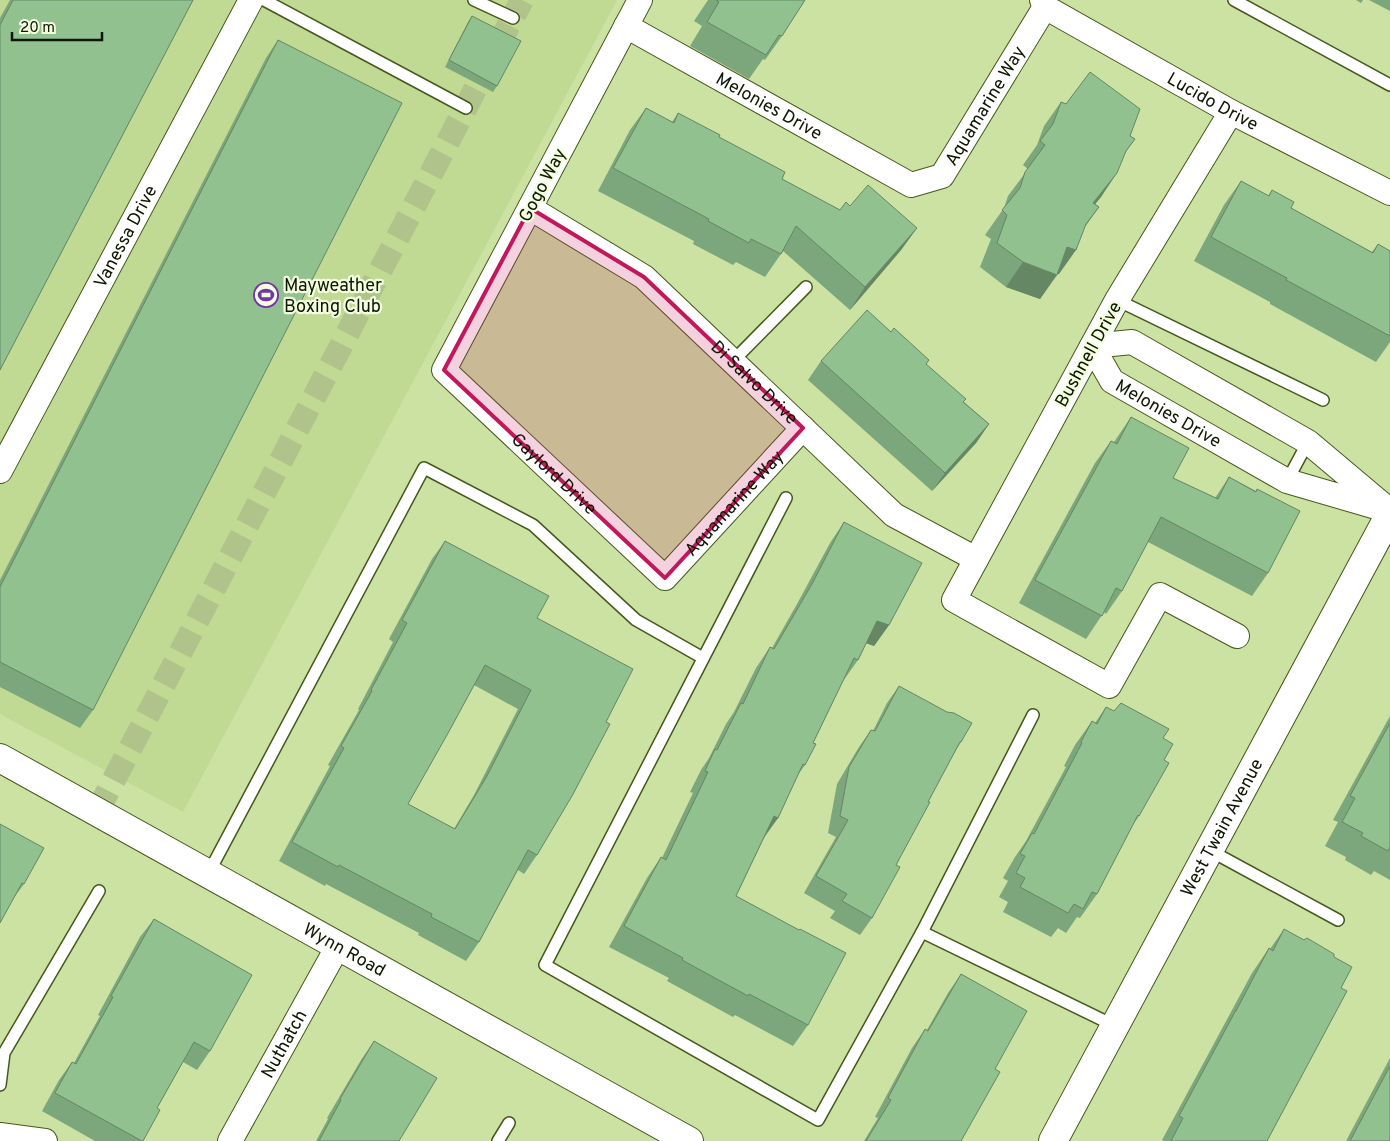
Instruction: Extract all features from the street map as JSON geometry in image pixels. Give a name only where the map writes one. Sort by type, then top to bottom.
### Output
[{"type":"street","name":"Vanessa Drive","points":[[0,471],[251,0]]},
{"type":"street","name":"Gogo Way","points":[[444,370],[640,0]]},
{"type":"street","name":"Lucido Drive","points":[[1044,3],[1232,112],[1390,192]]},
{"type":"street","name":"Aquamarine Way","points":[[911,184],[942,176],[1044,3]]},
{"type":"street","name":"Melonies Drive","points":[[626,26],[911,184]]},
{"type":"street","name":"Bushnell Drive","points":[[1232,112],[1117,300],[954,600],[1109,686],[1160,595],[1237,636]]},
{"type":"street","name":"Di Salvo Drive","points":[[530,208],[644,277],[894,515],[976,559]]},
{"type":"street","points":[[1092,346],[1132,342],[1308,442],[1390,512]]},
{"type":"street","name":"Melonies Drive","points":[[1092,346],[1112,381],[1287,481],[1390,512]]},
{"type":"street","name":"Gaylord Drive","points":[[444,370],[665,578]]},
{"type":"street","name":"Aquamarine Way","points":[[665,578],[803,428]]},
{"type":"street","name":"West Twain Avenue","points":[[1053,1141],[1390,512]]},
{"type":"street","name":"Wynn Road","points":[[0,758],[689,1141]]},
{"type":"street","name":"Nuthatch","points":[[230,1141],[338,946]]},
{"type":"street","points":[[0,1135],[45,1141]]},
{"type":"lane","points":[[264,0],[466,108]]},
{"type":"lane","points":[[474,0],[513,18]]},
{"type":"lane","points":[[1234,0],[1390,85]]},
{"type":"lane","points":[[733,361],[806,287]]},
{"type":"lane","points":[[1117,300],[1323,400]]},
{"type":"lane","points":[[1287,481],[1308,442]]},
{"type":"lane","points":[[208,874],[424,468],[533,525],[636,620],[703,658]]},
{"type":"lane","points":[[786,498],[545,965],[818,1120],[922,932],[1034,715]]},
{"type":"lane","points":[[1209,850],[1338,920]]},
{"type":"lane","points":[[0,1085],[2,1052],[99,891]]},
{"type":"lane","points":[[922,932],[1114,1026]]},
{"type":"lane","points":[[498,1141],[509,1123]]},
{"type":"highlighted area","points":[[530,208],[644,277],[803,428],[665,578],[444,370]]},
{"type":"shaded area","points":[[0,0],[617,0],[183,812],[0,714]]},
{"type":"building","points":[[13,0],[193,0],[0,370],[0,25]]},
{"type":"building","points":[[716,0],[805,0],[782,36],[779,35],[766,55],[707,22],[719,2]]},
{"type":"building","points":[[472,16],[521,41],[497,86],[449,60]]},
{"type":"building","points":[[278,40],[402,103],[93,710],[0,662],[0,587]]},
{"type":"building","points":[[1090,72],[1140,109],[1130,136],[1135,139],[1126,151],[1117,173],[1093,203],[1099,207],[1086,224],[1076,250],[1067,247],[1057,275],[1023,262],[997,243],[1007,215],[1002,210],[1020,188],[1025,172],[1045,145],[1040,141],[1053,124],[1061,102],[1066,104]]},
{"type":"building","points":[[646,108],[674,123],[678,113],[720,135],[719,137],[785,172],[782,179],[840,210],[846,202],[850,206],[868,185],[917,228],[865,287],[796,226],[781,254],[751,239],[749,243],[708,221],[709,219],[613,168]]},
{"type":"building","points":[[1241,181],[1269,196],[1272,190],[1294,202],[1291,208],[1373,253],[1378,244],[1390,251],[1390,336],[1211,237]]},
{"type":"building","points":[[867,310],[891,332],[894,328],[929,360],[926,364],[966,399],[963,402],[989,424],[945,473],[821,361]]},
{"type":"building","points":[[1131,417],[1189,448],[1173,478],[1218,499],[1229,477],[1256,492],[1257,489],[1300,511],[1268,573],[1161,517],[1122,591],[1116,588],[1102,616],[1035,580],[1111,441],[1117,444]]},
{"type":"building","points":[[844,522],[922,563],[889,625],[877,621],[858,660],[854,658],[813,743],[816,744],[805,765],[803,764],[778,818],[774,816],[736,896],[846,953],[808,1025],[749,994],[748,996],[624,926],[661,857],[666,860],[708,772],[705,771],[715,749],[717,750],[741,703],[743,704],[770,647],[774,649],[812,584]]},
{"type":"building","points":[[445,541],[549,596],[537,618],[633,669],[606,722],[610,724],[572,796],[537,855],[528,850],[479,942],[431,917],[432,914],[292,842],[344,748],[341,746],[407,623],[402,620]],"holes":[[[485,665],[531,690],[487,776],[455,829],[408,804]]]},
{"type":"building","points":[[899,686],[972,723],[928,802],[930,802],[896,865],[900,867],[872,918],[842,901],[847,894],[816,876],[848,820],[840,816],[849,767],[871,730],[875,731]]},
{"type":"building","points":[[1121,703],[1169,729],[1163,738],[1173,744],[1164,760],[1169,763],[1138,815],[1097,894],[1092,892],[1083,909],[1074,904],[1068,913],[1020,887],[1025,878],[1016,873],[1025,856],[1020,854],[1032,833],[1034,834],[1092,721],[1097,724],[1106,707],[1114,711]]},
{"type":"building","points":[[1390,723],[1390,847],[1388,851],[1361,836],[1363,833],[1342,822],[1355,798],[1350,796]]},
{"type":"building","points":[[0,824],[44,848],[0,923]]},
{"type":"building","points":[[154,919],[252,975],[210,1051],[194,1042],[157,1108],[160,1110],[142,1141],[55,1093],[72,1062],[76,1064]]},
{"type":"building","points":[[1284,929],[1304,940],[1307,938],[1352,967],[1341,988],[1347,991],[1267,1141],[1171,1141],[1183,1118],[1179,1116],[1269,948],[1273,951]]},
{"type":"building","points":[[961,974],[1027,1011],[995,1069],[1000,1072],[961,1141],[866,1141],[891,1100],[888,1098],[925,1029],[928,1031]]},
{"type":"building","points":[[374,1041],[437,1078],[399,1141],[319,1141],[340,1099]]},
{"type":"building","points":[[1390,1066],[1390,1141],[1350,1141]]},
{"type":"tunnel","points":[[97,812],[522,0]]},
{"type":"place","name":"Mayweather Boxing Club","points":[[266,295]]}]
